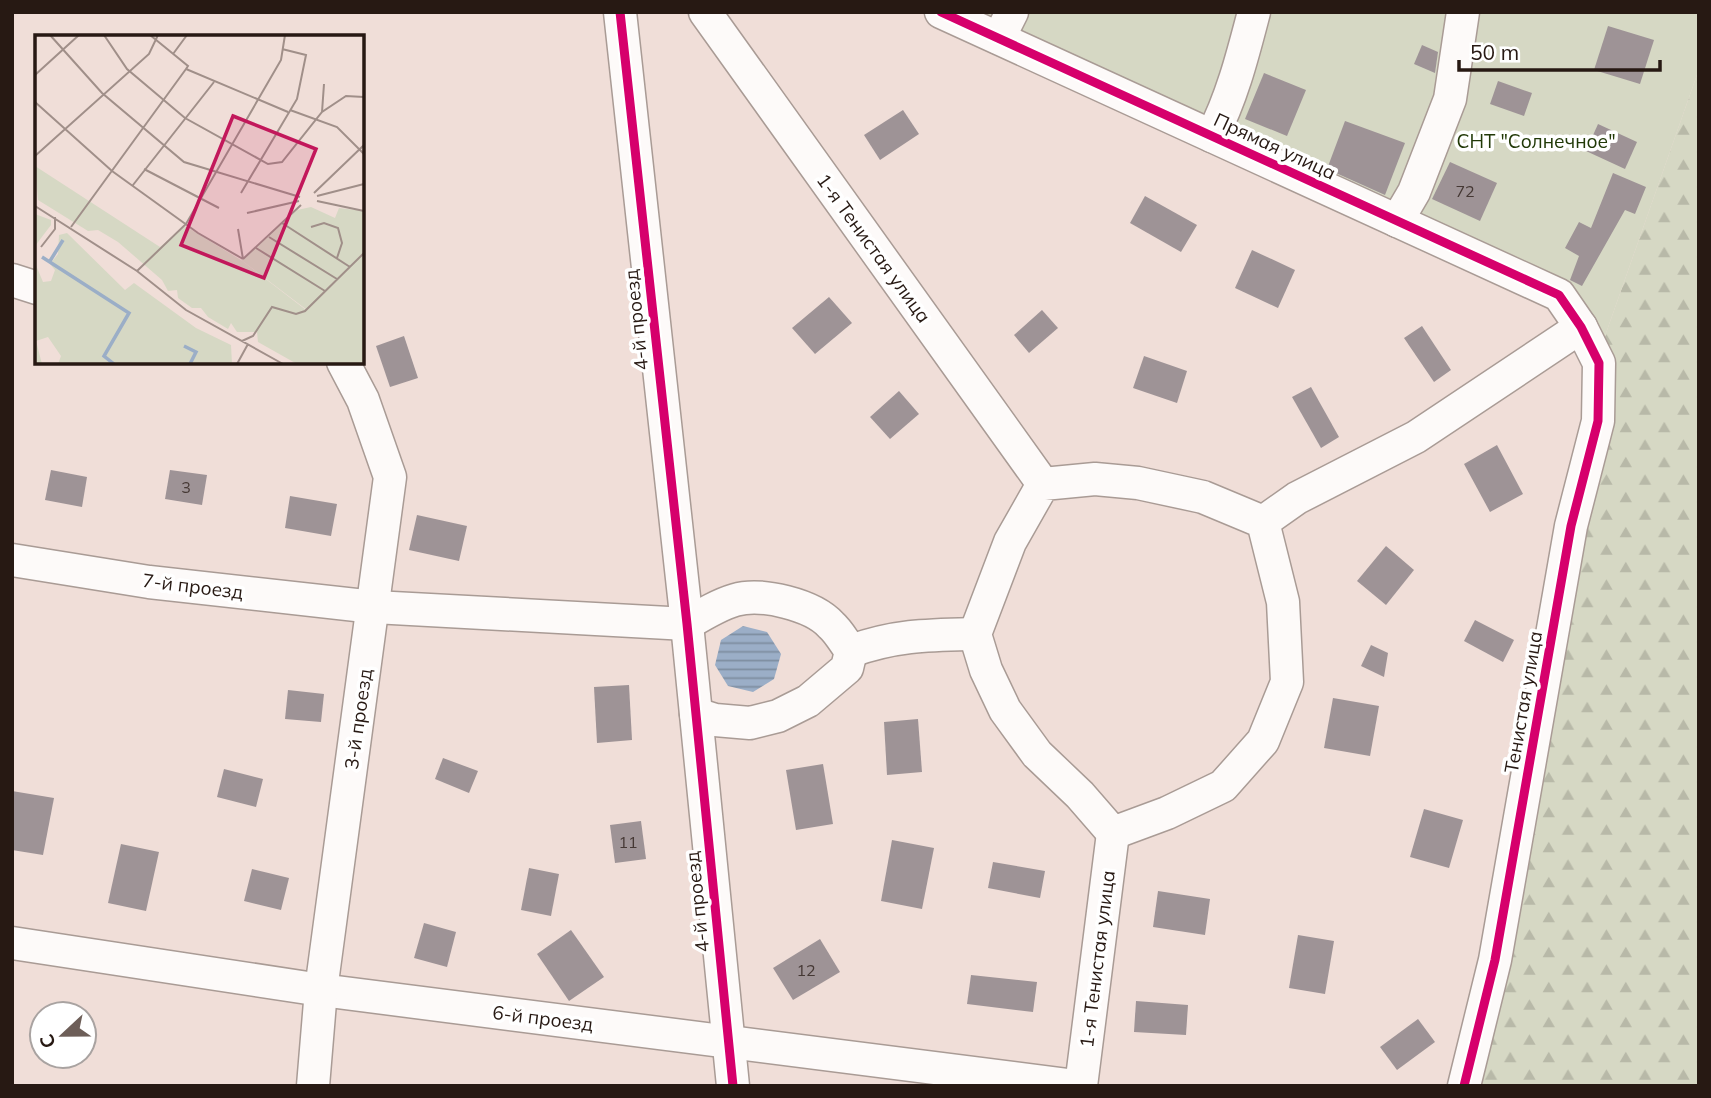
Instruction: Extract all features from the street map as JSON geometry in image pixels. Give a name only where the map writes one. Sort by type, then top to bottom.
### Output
[{"type":"street","name":"4-й проезд","points":[[620,12],[687,624]]},
{"type":"street","name":"1-я Тенистая улица","points":[[705,12],[1043,484]]},
{"type":"street","name":"Прямая улица","points":[[941,12],[1005,25],[1213,136],[1559,295],[1581,327]]},
{"type":"street","points":[[1213,136],[1222,119],[1254,12]]},
{"type":"street","points":[[1397,221],[1414,192],[1450,99],[1463,12]]},
{"type":"street","points":[[12,281],[35,287]]},
{"type":"street","points":[[1263,522],[1297,498],[1416,437],[1581,327]]},
{"type":"street","name":"Тенистая улица","points":[[1464,1086],[1495,960],[1571,526],[1598,421],[1599,363],[1581,327]]},
{"type":"street","name":"3-й проезд","points":[[313,1086],[321,990],[390,477],[363,400],[344,364]]},
{"type":"street","points":[[1095,479],[1138,482],[1203,497],[1263,522],[1283,602],[1287,682],[1263,741],[1223,786],[1167,813],[1114,833],[1080,795],[1037,754],[1005,710],[986,670],[975,634],[1010,542],[1043,484],[1095,479]]},
{"type":"street","name":"7-й проезд","points":[[12,560],[149,582],[374,607],[687,624]]},
{"type":"street","points":[[761,598],[802,606],[831,624],[850,651],[847,668],[808,701],[778,716],[750,723],[715,720],[696,715],[687,624],[737,599],[761,598]]},
{"type":"street","points":[[850,651],[879,641],[911,635],[975,634]]},
{"type":"street","name":"4-й проезд","points":[[696,715],[733,1086]]},
{"type":"street","name":"1-я Тенистая улица","points":[[1082,1086],[1114,833]]},
{"type":"street","name":"6-й проезд","points":[[12,943],[321,990],[1076,1086]]},
{"type":"green space","name":"СНТ \"Солнечное\"","points":[[941,12],[1699,12],[1699,69],[1605,336],[1559,295]]},
{"type":"green space","points":[[1699,69],[1699,1086],[1464,1086],[1598,421],[1605,336]]},
{"type":"water","points":[[743,626],[767,632],[781,654],[774,679],[753,692],[728,686],[715,665],[721,640]]},
{"type":"building","points":[[1608,26],[1654,40],[1640,84],[1594,70]]},
{"type":"building","points":[[1422,45],[1438,52],[1435,73],[1414,64]]},
{"type":"building","points":[[1264,73],[1306,90],[1287,136],[1245,119]]},
{"type":"building","points":[[1498,81],[1532,93],[1524,116],[1490,104]]},
{"type":"building","points":[[903,110],[919,134],[880,160],[864,135]]},
{"type":"building","points":[[1345,121],[1405,143],[1385,195],[1327,169]]},
{"type":"building","points":[[1598,124],[1637,142],[1625,169],[1586,151]]},
{"type":"building","points":[[1450,162],[1497,183],[1480,221],[1432,199]]},
{"type":"building","points":[[1613,173],[1646,187],[1635,214],[1625,210],[1582,286],[1570,280],[1579,256],[1565,248],[1579,222],[1591,228]]},
{"type":"building","points":[[1145,196],[1197,225],[1181,252],[1130,223]]},
{"type":"building","points":[[1252,250],[1295,270],[1278,308],[1235,288]]},
{"type":"building","points":[[829,297],[852,323],[815,354],[792,328]]},
{"type":"building","points":[[1042,310],[1058,328],[1029,353],[1014,335]]},
{"type":"building","points":[[1422,326],[1451,370],[1434,382],[1404,338]]},
{"type":"building","points":[[404,336],[418,378],[390,387],[376,346]]},
{"type":"building","points":[[1144,356],[1187,371],[1177,403],[1133,388]]},
{"type":"building","points":[[1311,387],[1339,437],[1321,448],[1292,397]]},
{"type":"building","points":[[899,391],[919,414],[890,439],[870,417]]},
{"type":"building","points":[[1497,445],[1523,494],[1490,512],[1464,464]]},
{"type":"building","points":[[51,470],[87,477],[82,507],[45,500]]},
{"type":"building","points":[[170,470],[207,475],[202,505],[165,499]]},
{"type":"building","points":[[290,496],[337,504],[331,536],[285,528]]},
{"type":"building","points":[[417,515],[467,526],[459,561],[409,550]]},
{"type":"building","points":[[1386,546],[1414,570],[1386,605],[1357,581]]},
{"type":"building","points":[[1475,620],[1514,640],[1503,662],[1464,641]]},
{"type":"building","points":[[1371,645],[1388,653],[1384,677],[1361,666]]},
{"type":"building","points":[[629,685],[632,740],[597,743],[594,687]]},
{"type":"building","points":[[288,690],[324,694],[321,722],[285,719]]},
{"type":"building","points":[[1333,698],[1379,706],[1370,756],[1324,748]]},
{"type":"building","points":[[918,719],[922,772],[887,775],[884,722]]},
{"type":"building","points":[[443,758],[478,771],[469,793],[435,779]]},
{"type":"building","points":[[823,764],[833,824],[796,830],[786,770]]},
{"type":"building","points":[[224,769],[263,779],[256,807],[217,797]]},
{"type":"building","points":[[12,791],[54,798],[43,855],[12,850]]},
{"type":"building","points":[[1424,809],[1463,820],[1449,868],[1410,857]]},
{"type":"building","points":[[641,821],[646,859],[615,863],[610,825]]},
{"type":"building","points":[[892,840],[934,848],[922,909],[881,901]]},
{"type":"building","points":[[121,844],[159,852],[146,911],[108,903]]},
{"type":"building","points":[[993,862],[1045,871],[1040,898],[988,888]]},
{"type":"building","points":[[529,868],[559,874],[551,916],[521,910]]},
{"type":"building","points":[[252,869],[289,878],[281,910],[244,901]]},
{"type":"building","points":[[1158,891],[1210,899],[1205,935],[1153,927]]},
{"type":"building","points":[[424,923],[456,932],[447,967],[414,958]]},
{"type":"building","points":[[571,930],[604,977],[569,1001],[537,954]]},
{"type":"building","points":[[1298,935],[1334,941],[1325,994],[1289,988]]},
{"type":"building","points":[[820,939],[840,972],[793,1000],[773,968]]},
{"type":"building","points":[[971,975],[1037,982],[1033,1012],[967,1004]]},
{"type":"building","points":[[1136,1001],[1188,1005],[1186,1035],[1134,1032]]},
{"type":"building","points":[[1418,1019],[1435,1042],[1397,1070],[1380,1047]]},
{"type":"cycle path","points":[[620,12],[687,624],[733,1086]]},
{"type":"cycle path","points":[[941,12],[1559,295],[1581,327],[1599,363],[1598,421],[1571,526],[1495,960],[1464,1086]]}]
